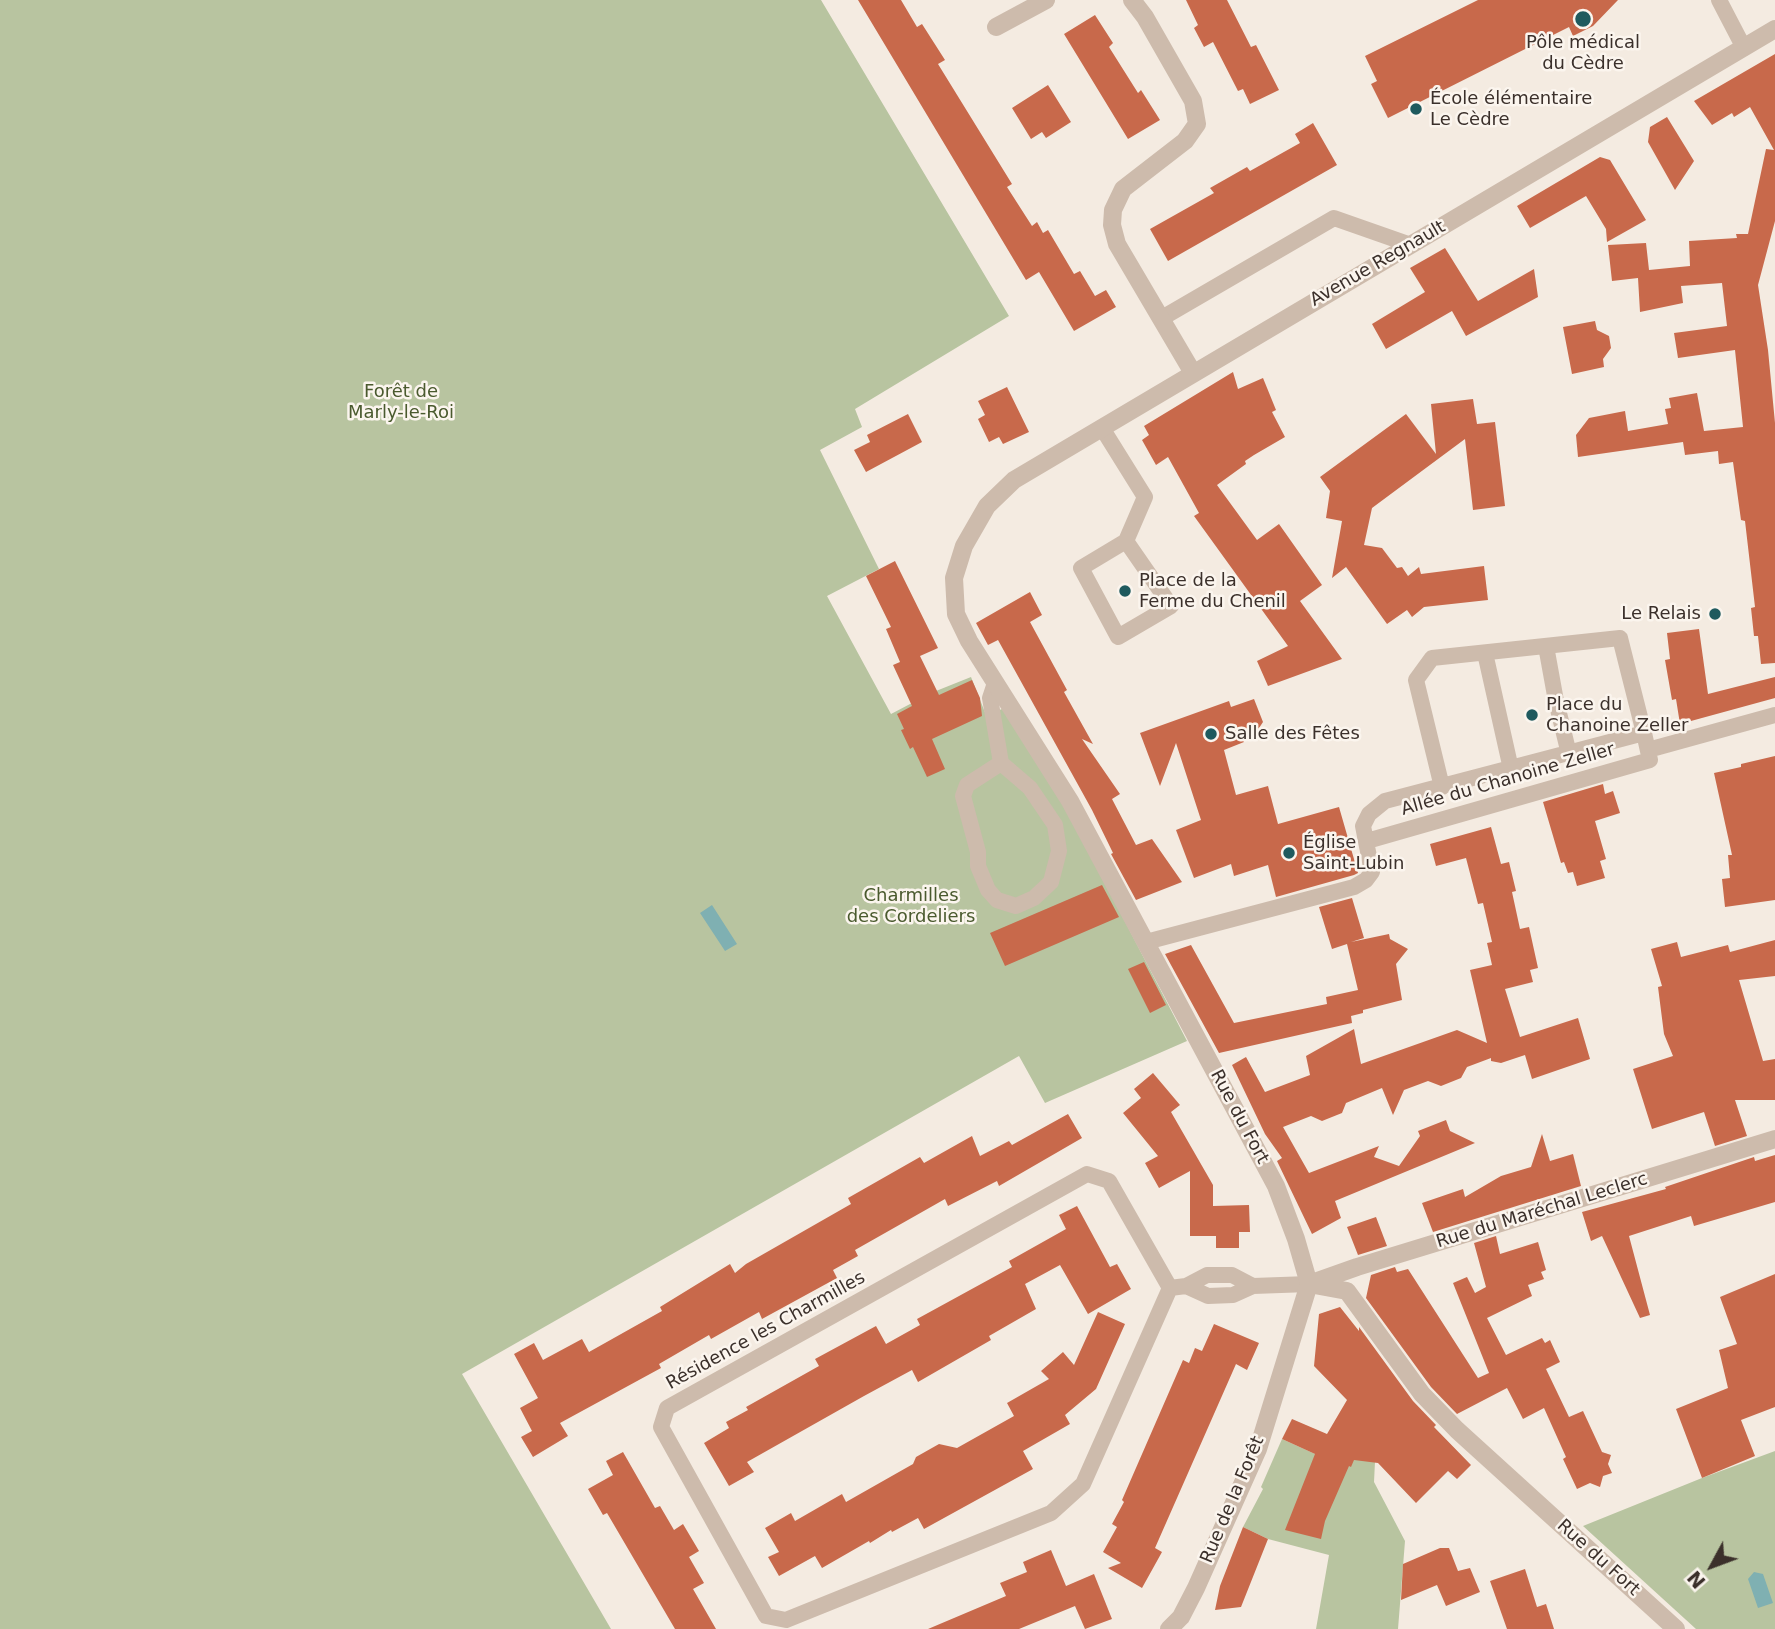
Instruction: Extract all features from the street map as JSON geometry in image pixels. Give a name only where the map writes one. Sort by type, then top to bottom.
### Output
[{"type":"street","points":[[996,27],[1046,0]]},
{"type":"street","points":[[1132,0],[1145,17],[1193,101],[1198,124],[1185,141],[1123,189],[1112,209],[1112,225],[1117,244],[1194,373]]},
{"type":"street","name":"Avenue Regnault","points":[[987,506],[1014,480],[1775,29]]},
{"type":"street","name":"Rue du Fort","points":[[987,506],[964,546],[954,578],[956,614],[969,641],[1070,801],[1276,1186],[1309,1284],[1347,1291],[1422,1394],[1457,1430],[1676,1629]]},
{"type":"street","name":"Rue du Maréchal Leclerc","points":[[1309,1284],[1775,1139]]},
{"type":"street","name":"Rue de la Forêt","points":[[1179,1625],[1258,1448],[1309,1284]]},
{"type":"lane","points":[[1719,0],[1744,47]]},
{"type":"lane","points":[[1162,318],[1334,218],[1411,245]]},
{"type":"lane","points":[[1102,428],[1145,497],[1126,541],[1082,568],[1118,637],[1171,606],[1126,541]]},
{"type":"lane","points":[[1442,787],[1416,680],[1432,658],[1620,638],[1646,742]]},
{"type":"lane","points":[[1546,646],[1569,754]]},
{"type":"lane","points":[[1485,653],[1511,769]]},
{"type":"lane","points":[[995,683],[990,698],[1001,763],[1030,788],[1055,825],[1059,850],[1051,882],[1034,898],[1016,905],[997,900],[988,890],[978,866],[978,852],[963,796],[967,785],[1001,763]]},
{"type":"lane","points":[[1146,942],[1354,887],[1366,880],[1372,872],[1363,826],[1369,814],[1385,801],[1569,754],[1646,742],[1775,715]]},
{"type":"lane","name":"Allée du Chanoine Zeller","points":[[1367,841],[1650,760],[1646,742]]},
{"type":"lane","name":"Résidence les Charmilles","points":[[1087,1174],[1109,1181],[1178,1287],[1083,1485],[1051,1513],[786,1620],[766,1616],[661,1427],[667,1408],[1087,1174]]},
{"type":"lane","points":[[1178,1287],[1208,1296],[1233,1296],[1253,1286],[1309,1284]]},
{"type":"green space","name":"Forêt de Marly-le-Roi","points":[[0,0],[821,0],[1009,316],[855,409],[862,427],[820,450],[879,569],[827,596],[891,714],[931,693],[971,677],[986,715],[1002,709],[1062,800],[1187,1041],[1045,1103],[1019,1056],[462,1374],[611,1629],[0,1629]]},
{"type":"green space","points":[[1282,1439],[1324,1458],[1376,1441],[1374,1482],[1405,1541],[1398,1629],[1316,1629],[1329,1555],[1268,1539],[1243,1527],[1263,1489],[1261,1487]]},
{"type":"green space","points":[[1775,1451],[1775,1629],[1696,1629],[1583,1526],[1702,1478]]},
{"type":"water","points":[[712,905],[737,944],[725,951],[700,913]]},
{"type":"water","points":[[1754,1572],[1763,1574],[1773,1603],[1758,1608],[1748,1579]]},
{"type":"building","points":[[858,0],[901,0],[917,27],[922,24],[945,60],[938,64],[1012,184],[1007,187],[1032,226],[1037,222],[1043,233],[1048,230],[1074,274],[1080,271],[1095,296],[1106,290],[1116,307],[1074,331],[1039,272],[1026,280]]},
{"type":"building","points":[[1186,0],[1227,0],[1251,47],[1256,45],[1279,90],[1250,104],[1243,89],[1238,91],[1213,42],[1204,47],[1194,28],[1198,25]]},
{"type":"building","points":[[1478,0],[1618,0],[1593,26],[1573,36],[1569,27],[1388,118],[1371,84],[1377,81],[1365,56]]},
{"type":"building","points":[[1095,15],[1113,43],[1109,47],[1138,93],[1141,90],[1160,120],[1128,139],[1064,34]]},
{"type":"building","points":[[1775,54],[1775,221],[1758,285],[1775,423],[1775,663],[1761,664],[1758,636],[1754,636],[1751,608],[1755,607],[1745,521],[1741,520],[1733,462],[1719,464],[1718,451],[1685,455],[1683,442],[1578,457],[1576,435],[1589,418],[1625,411],[1628,431],[1668,424],[1665,409],[1671,408],[1669,398],[1697,393],[1704,431],[1743,427],[1735,350],[1678,358],[1674,333],[1727,326],[1722,283],[1681,286],[1683,303],[1640,312],[1638,278],[1612,281],[1608,245],[1646,243],[1649,270],[1690,266],[1689,241],[1737,238],[1736,234],[1748,234],[1766,149],[1774,150],[1750,107],[1734,117],[1732,113],[1712,125],[1694,101]]},
{"type":"building","points":[[1048,85],[1071,122],[1046,138],[1042,132],[1031,139],[1012,108]]},
{"type":"building","points":[[1667,117],[1694,161],[1675,190],[1648,142],[1650,127]]},
{"type":"building","points":[[1313,123],[1337,165],[1168,261],[1150,229],[1214,193],[1210,188],[1247,167],[1250,171],[1300,143],[1295,134]]},
{"type":"building","points":[[1600,157],[1610,160],[1646,220],[1607,242],[1606,229],[1586,196],[1530,228],[1517,206]]},
{"type":"building","points":[[1445,248],[1478,301],[1534,269],[1538,297],[1466,336],[1452,311],[1386,349],[1372,324],[1425,292],[1410,268]]},
{"type":"building","points":[[1595,321],[1597,330],[1609,336],[1611,348],[1603,359],[1604,367],[1572,374],[1563,327]]},
{"type":"building","points":[[1233,372],[1238,389],[1263,378],[1276,410],[1272,412],[1285,437],[1245,461],[1246,464],[1217,485],[1257,540],[1279,524],[1322,585],[1300,601],[1342,659],[1268,686],[1257,661],[1288,646],[1194,516],[1199,513],[1168,457],[1156,465],[1142,440],[1149,435],[1144,426]]},
{"type":"building","points":[[1007,387],[1029,432],[1003,444],[999,437],[989,442],[978,419],[985,415],[978,401]]},
{"type":"building","points":[[1473,399],[1477,424],[1495,422],[1505,506],[1473,510],[1465,439],[1372,508],[1364,545],[1382,548],[1397,568],[1402,567],[1408,576],[1419,567],[1421,574],[1484,566],[1488,600],[1424,607],[1412,617],[1407,610],[1387,624],[1346,567],[1332,578],[1342,521],[1326,518],[1330,491],[1320,477],[1406,414],[1436,454],[1431,404]]},
{"type":"building","points":[[908,414],[922,442],[866,472],[854,450],[870,442],[867,435]]},
{"type":"building","points":[[895,561],[938,648],[920,656],[939,695],[972,680],[980,698],[982,716],[932,739],[945,769],[927,777],[913,747],[910,749],[901,730],[904,729],[897,714],[912,706],[893,665],[900,662],[886,629],[891,627],[866,576]]},
{"type":"building","points":[[1030,592],[1042,615],[1030,622],[1093,744],[1082,739],[1120,794],[1112,799],[1136,845],[1152,839],[1182,882],[1136,900],[1111,854],[1113,853],[1092,810],[998,640],[988,645],[976,623]]},
{"type":"building","points":[[1699,629],[1708,694],[1775,677],[1775,698],[1680,724],[1676,699],[1672,700],[1665,660],[1670,659],[1667,633]]},
{"type":"building","points":[[1254,699],[1263,722],[1257,731],[1242,737],[1244,742],[1224,750],[1236,795],[1268,786],[1278,824],[1339,807],[1358,873],[1276,897],[1268,865],[1234,876],[1231,864],[1194,878],[1176,830],[1201,820],[1176,743],[1160,786],[1140,733],[1229,701],[1231,707]]},
{"type":"building","points":[[1775,756],[1775,900],[1725,907],[1722,879],[1730,878],[1728,855],[1732,855],[1714,773]]},
{"type":"building","points":[[1603,784],[1605,794],[1613,791],[1620,813],[1595,821],[1606,859],[1600,861],[1605,878],[1577,886],[1573,872],[1568,873],[1564,862],[1561,863],[1543,802]]},
{"type":"building","points":[[1491,827],[1501,864],[1509,862],[1516,891],[1512,892],[1520,929],[1529,927],[1538,968],[1530,970],[1533,982],[1505,989],[1520,1037],[1578,1018],[1590,1059],[1532,1079],[1525,1055],[1501,1063],[1491,1061],[1491,1058],[1467,1067],[1461,1078],[1441,1086],[1428,1081],[1404,1090],[1393,1115],[1382,1088],[1346,1103],[1342,1113],[1322,1121],[1311,1116],[1283,1127],[1309,1173],[1379,1146],[1374,1157],[1399,1166],[1420,1136],[1418,1131],[1446,1120],[1450,1131],[1475,1143],[1335,1201],[1341,1218],[1312,1234],[1277,1161],[1282,1158],[1265,1134],[1232,1065],[1246,1057],[1265,1092],[1310,1075],[1306,1056],[1354,1029],[1361,1064],[1457,1030],[1487,1043],[1470,970],[1492,965],[1487,943],[1492,942],[1483,903],[1478,904],[1466,858],[1436,866],[1430,844]]},
{"type":"building","points":[[1102,885],[1119,917],[1005,966],[990,933]]},
{"type":"building","points":[[1352,898],[1364,938],[1351,942],[1389,934],[1390,939],[1408,949],[1396,964],[1402,1000],[1363,1010],[1363,1013],[1351,1016],[1352,1023],[1219,1053],[1165,954],[1191,945],[1234,1023],[1327,1004],[1326,997],[1358,990],[1347,944],[1332,949],[1319,907]]},
{"type":"building","points":[[1775,940],[1775,976],[1739,980],[1763,1061],[1775,1059],[1775,1100],[1735,1100],[1747,1136],[1715,1146],[1704,1112],[1652,1129],[1633,1069],[1673,1056],[1664,1034],[1658,987],[1662,986],[1651,949],[1677,942],[1681,957],[1728,945],[1730,952]]},
{"type":"building","points":[[1144,962],[1166,1005],[1150,1013],[1128,969]]},
{"type":"building","points":[[1153,1073],[1180,1105],[1171,1112],[1213,1185],[1213,1206],[1249,1205],[1250,1232],[1239,1232],[1239,1248],[1216,1248],[1216,1236],[1190,1236],[1190,1171],[1159,1188],[1145,1163],[1158,1156],[1123,1113],[1141,1098],[1134,1089]]},
{"type":"building","points":[[1068,1114],[1082,1138],[999,1186],[997,1181],[948,1206],[945,1199],[855,1250],[858,1256],[833,1270],[837,1278],[762,1319],[759,1312],[711,1339],[709,1335],[659,1364],[661,1368],[560,1423],[568,1436],[533,1457],[521,1437],[532,1431],[520,1408],[538,1398],[514,1354],[534,1343],[543,1360],[582,1339],[589,1352],[662,1311],[660,1307],[730,1264],[735,1273],[746,1264],[851,1204],[848,1198],[920,1157],[924,1163],[972,1136],[980,1156],[1009,1141],[1012,1145]]},
{"type":"building","points":[[1542,1134],[1550,1161],[1573,1154],[1581,1186],[1433,1232],[1422,1203],[1463,1189],[1465,1197],[1501,1176],[1531,1167]]},
{"type":"building","points":[[1775,1155],[1775,1202],[1694,1226],[1691,1216],[1629,1236],[1650,1315],[1640,1318],[1602,1236],[1591,1241],[1582,1212],[1666,1189],[1665,1187],[1754,1157],[1755,1161]]},
{"type":"building","points":[[1077,1206],[1110,1267],[1117,1264],[1131,1289],[1088,1314],[1060,1265],[1025,1284],[1036,1309],[989,1336],[991,1340],[918,1382],[912,1370],[864,1396],[747,1462],[754,1472],[729,1486],[704,1443],[729,1428],[726,1422],[748,1410],[746,1407],[819,1366],[815,1359],[876,1326],[886,1344],[920,1325],[917,1319],[1012,1267],[1009,1261],[1066,1229],[1059,1215]]},
{"type":"building","points":[[1376,1217],[1387,1246],[1358,1255],[1347,1227]]},
{"type":"building","points":[[1496,1236],[1500,1254],[1538,1242],[1546,1270],[1541,1272],[1544,1279],[1528,1285],[1532,1296],[1487,1318],[1506,1355],[1542,1338],[1545,1343],[1550,1340],[1560,1362],[1546,1369],[1569,1417],[1583,1411],[1602,1452],[1611,1455],[1608,1464],[1612,1473],[1603,1476],[1600,1487],[1590,1483],[1577,1489],[1544,1408],[1523,1419],[1507,1388],[1457,1414],[1431,1387],[1366,1298],[1371,1275],[1395,1267],[1397,1272],[1408,1269],[1478,1378],[1489,1373],[1453,1283],[1467,1277],[1475,1293],[1486,1287],[1474,1243]]},
{"type":"building","points":[[1775,1274],[1775,1407],[1741,1420],[1755,1456],[1702,1478],[1676,1409],[1728,1388],[1719,1350],[1737,1344],[1720,1297]]},
{"type":"building","points":[[1340,1307],[1359,1331],[1359,1327],[1413,1401],[1436,1425],[1434,1427],[1471,1465],[1457,1479],[1448,1471],[1416,1503],[1378,1463],[1354,1460],[1325,1521],[1321,1539],[1285,1530],[1315,1454],[1282,1439],[1292,1419],[1327,1434],[1347,1400],[1314,1366],[1319,1314]]},
{"type":"building","points":[[1098,1312],[1125,1324],[1096,1389],[1065,1415],[1070,1424],[1023,1451],[1033,1469],[924,1529],[918,1518],[870,1543],[869,1541],[822,1568],[815,1556],[779,1576],[768,1557],[779,1552],[765,1528],[791,1513],[795,1521],[842,1494],[846,1502],[913,1464],[916,1457],[939,1444],[957,1448],[1014,1416],[1007,1403],[1049,1379],[1041,1371],[1063,1352],[1074,1365]]},
{"type":"building","points":[[1214,1324],[1259,1343],[1247,1370],[1236,1364],[1155,1548],[1162,1552],[1142,1588],[1108,1568],[1121,1563],[1103,1552],[1117,1527],[1112,1524],[1124,1502],[1122,1500],[1183,1360],[1189,1363],[1195,1348],[1202,1351]]},
{"type":"building","points":[[623,1452],[655,1508],[660,1506],[674,1530],[683,1524],[699,1551],[689,1557],[704,1583],[693,1589],[716,1629],[675,1629],[607,1513],[603,1515],[588,1489],[613,1475],[606,1461]]},
{"type":"building","points":[[1243,1527],[1268,1539],[1241,1607],[1215,1610],[1220,1586]]},
{"type":"building","points":[[1440,1548],[1449,1548],[1458,1571],[1470,1568],[1480,1592],[1446,1606],[1437,1585],[1401,1600],[1403,1564]]},
{"type":"building","points":[[1051,1550],[1066,1586],[1094,1574],[1112,1619],[1085,1629],[1075,1606],[1019,1629],[928,1629],[1006,1596],[1000,1583],[1027,1572],[1023,1562]]},
{"type":"building","points":[[1525,1569],[1537,1607],[1546,1604],[1554,1629],[1507,1629],[1490,1581]]},
{"type":"place","name":"Pôle médical du Cèdre","points":[[1583,19]]},
{"type":"place","name":"École élémentaire Le Cèdre","points":[[1416,109]]},
{"type":"place","name":"Place de la Ferme du Chenil","points":[[1125,591]]},
{"type":"place","name":"Le Relais","points":[[1715,614]]},
{"type":"place","name":"Place du Chanoine Zeller","points":[[1532,715]]},
{"type":"place","name":"Salle des Fêtes","points":[[1211,734]]},
{"type":"place","name":"Église Saint-Lubin","points":[[1289,853]]},
{"type":"park label","name":"Charmilles des Cordeliers","points":[[911,906]]}]
